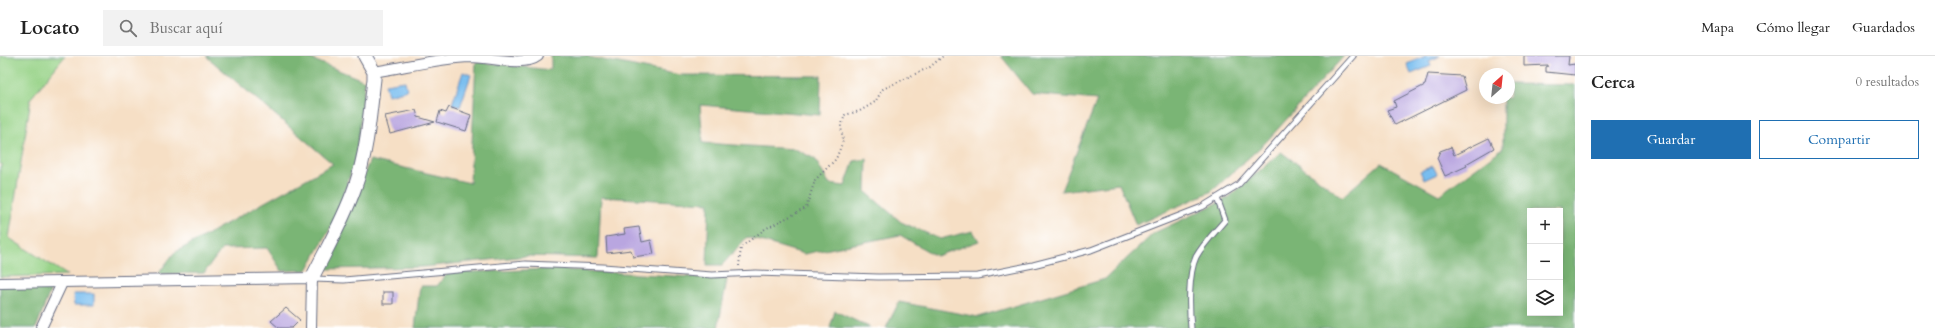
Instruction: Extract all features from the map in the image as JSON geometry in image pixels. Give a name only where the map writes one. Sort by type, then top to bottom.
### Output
[{"type":"street","points":[[311,328],[312,278],[346,211],[356,185],[370,113],[374,72],[365,56]]},
{"type":"street","points":[[374,72],[471,57],[520,61],[538,56]]},
{"type":"street","points":[[0,283],[312,278]]},
{"type":"street","points":[[41,328],[62,283]]},
{"type":"lane","points":[[312,278],[344,280],[525,264],[604,267],[712,275],[756,272],[878,277],[978,276],[1091,250],[1202,207],[1238,185],[1353,56]]},
{"type":"lane","points":[[1191,328],[1190,282],[1196,257],[1225,220],[1217,198]]},
{"type":"path","points":[[739,274],[741,247],[765,229],[806,208],[815,180],[836,159],[843,140],[840,126],[844,115],[860,111],[875,102],[883,89],[930,67],[943,56]]},
{"type":"green space","points":[[0,56],[65,56],[31,98],[9,238],[67,275],[0,277],[0,168],[3,165],[0,164]]},
{"type":"green space","points":[[206,56],[304,56],[365,81],[356,157],[337,216],[307,270],[282,271],[267,248],[222,249],[204,273],[158,274],[174,253],[333,164]]},
{"type":"green space","points":[[551,56],[588,56],[680,75],[821,76],[820,115],[700,105],[703,143],[795,149],[815,159],[829,184],[845,186],[854,161],[867,159],[866,192],[901,222],[940,239],[973,231],[979,241],[936,256],[900,235],[804,254],[747,237],[722,265],[707,265],[709,203],[601,197],[598,258],[527,256],[423,267],[324,269],[370,160],[470,183],[476,62],[551,70]]},
{"type":"green space","points":[[1001,56],[1344,56],[1266,142],[1212,191],[1136,225],[1119,184],[1061,191],[1097,100],[1032,94]]},
{"type":"green space","points":[[1515,84],[1575,85],[1575,328],[886,328],[899,302],[978,317],[1105,279],[1154,233],[1228,198],[1281,152],[1342,197],[1381,163],[1439,195],[1503,148],[1503,104],[1515,104]]},
{"type":"green space","points":[[550,269],[727,279],[718,328],[415,328],[420,286],[437,286],[448,273]]},
{"type":"green space","points":[[0,286],[52,286],[36,328],[0,328]]},
{"type":"green space","points":[[835,311],[871,328],[830,328]]},
{"type":"water","points":[[1426,56],[1440,56],[1429,61],[1431,66],[1411,74],[1407,64]]},
{"type":"water","points":[[463,72],[471,75],[460,107],[452,104]]},
{"type":"water","points":[[405,81],[407,90],[388,95],[385,84]]},
{"type":"water","points":[[1433,166],[1437,174],[1424,180],[1420,171]]},
{"type":"water","points":[[73,294],[94,294],[94,305],[74,305]]},
{"type":"building","points":[[1524,56],[1569,56],[1568,65],[1575,64],[1575,75],[1546,72],[1546,67],[1548,65],[1524,66]]},
{"type":"building","points":[[1428,74],[1462,76],[1466,90],[1395,125],[1387,110],[1396,107],[1394,101],[1425,85]]},
{"type":"building","points":[[449,107],[471,115],[466,131],[437,122],[440,111],[446,113]]},
{"type":"building","points":[[416,110],[418,117],[435,122],[390,134],[385,116]]},
{"type":"building","points":[[1489,138],[1494,148],[1466,164],[1467,166],[1445,176],[1437,158],[1440,151],[1451,147],[1454,155]]},
{"type":"building","points":[[639,227],[642,242],[651,240],[654,254],[633,257],[631,250],[607,253],[606,237],[625,234],[624,229]]},
{"type":"building","points":[[383,292],[393,292],[393,304],[383,304]]},
{"type":"building","points":[[286,308],[300,320],[292,328],[279,328],[271,321]]}]
